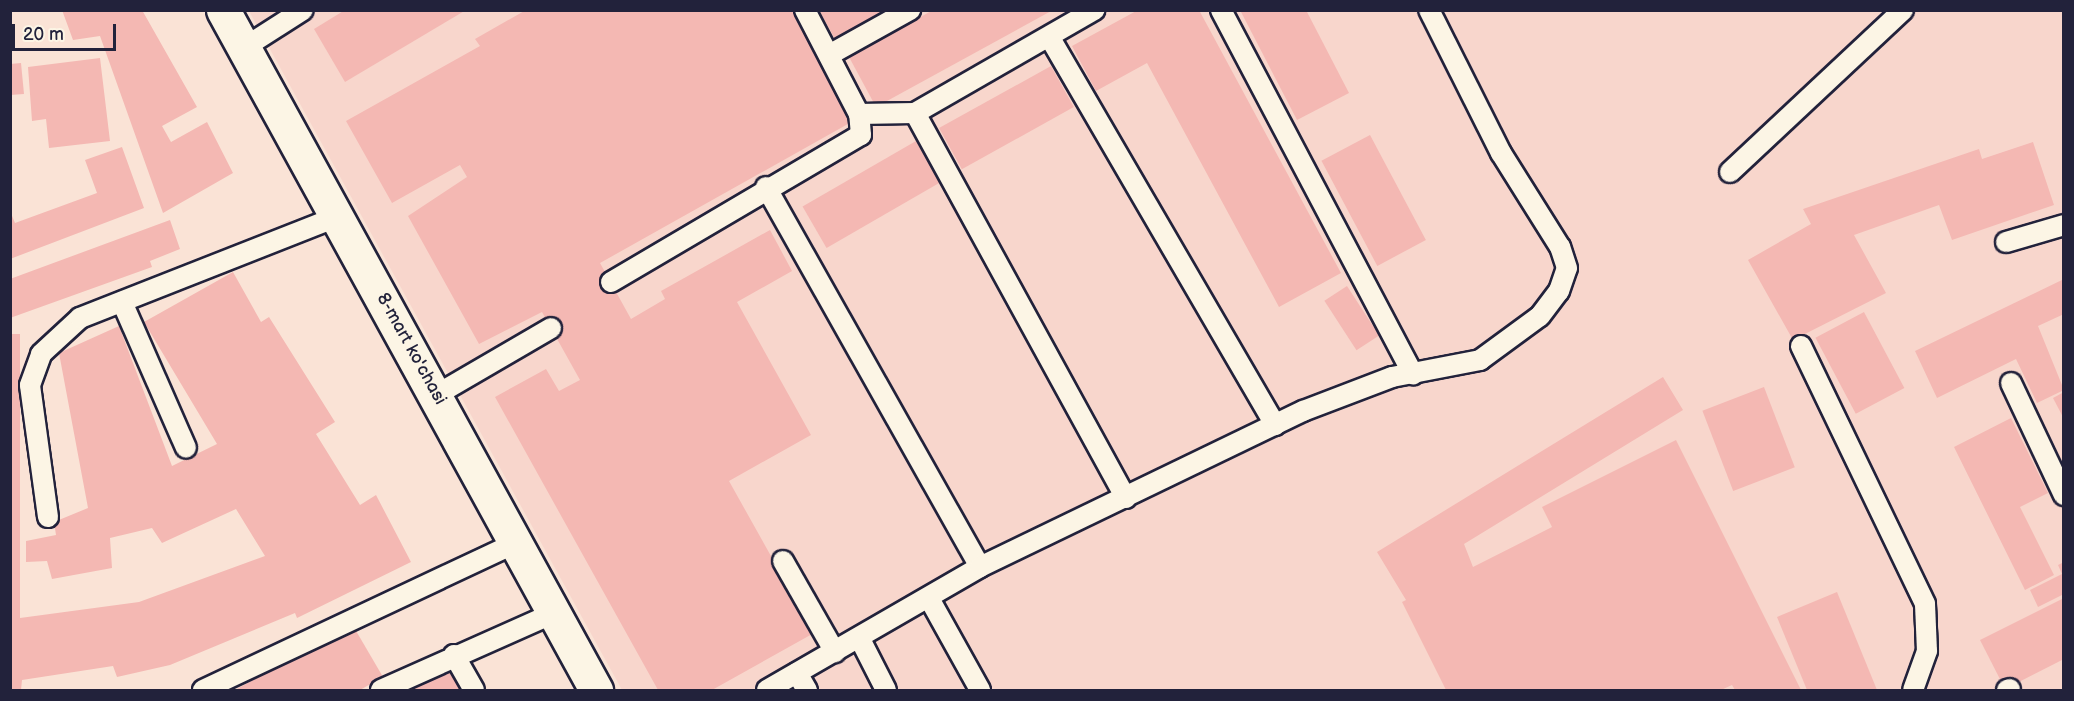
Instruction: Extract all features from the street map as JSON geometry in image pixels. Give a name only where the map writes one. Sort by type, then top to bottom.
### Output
[{"type":"street","name":"8-mart ko'chasi","points":[[223,10],[242,49],[339,216],[596,690]]},
{"type":"lane","points":[[242,49],[303,10]]},
{"type":"lane","points":[[611,282],[766,187],[861,135],[860,114],[805,10]]},
{"type":"lane","points":[[829,55],[910,10]]},
{"type":"lane","points":[[860,114],[915,112],[1050,38],[1094,10]]},
{"type":"lane","points":[[1221,10],[1413,374]]},
{"type":"lane","points":[[767,690],[802,682],[836,652],[930,600],[980,567],[1275,425],[1360,387],[1480,360],[1540,316],[1559,291],[1567,268],[1429,10]]},
{"type":"lane","points":[[1730,172],[1903,10]]},
{"type":"lane","points":[[1050,38],[1275,425]]},
{"type":"lane","points":[[915,112],[1126,498]]},
{"type":"lane","points":[[766,187],[980,567]]},
{"type":"lane","points":[[48,517],[30,385],[40,354],[80,318],[339,216]]},
{"type":"lane","points":[[2006,242],[2064,225]]},
{"type":"lane","points":[[122,302],[186,448]]},
{"type":"lane","points":[[436,396],[551,328]]},
{"type":"lane","points":[[1801,346],[1925,604],[1927,651],[1913,690]]},
{"type":"lane","points":[[2011,382],[2064,495]]},
{"type":"lane","points":[[203,690],[516,543]]},
{"type":"lane","points":[[783,561],[836,652]]},
{"type":"lane","points":[[930,600],[980,690]]},
{"type":"lane","points":[[381,690],[454,655],[554,613]]},
{"type":"lane","points":[[860,639],[886,690]]},
{"type":"lane","points":[[454,655],[474,690]]},
{"type":"shaded area","points":[[249,11],[2063,11],[2063,690],[622,690]]},
{"type":"building","points":[[62,10],[142,10],[197,107],[162,126],[171,142],[207,122],[233,173],[163,213],[100,36],[73,40]]},
{"type":"building","points":[[345,10],[466,10],[345,82],[314,29]]},
{"type":"building","points":[[526,10],[794,10],[855,120],[600,263],[631,319],[665,299],[661,291],[770,230],[792,271],[737,302],[811,435],[729,481],[814,633],[712,690],[658,690],[495,397],[546,369],[559,391],[580,380],[542,312],[479,344],[408,216],[467,177],[460,165],[392,203],[346,121],[480,46],[475,39]]},
{"type":"building","points":[[819,10],[891,10],[836,41]]},
{"type":"building","points":[[933,10],[1053,10],[876,107],[849,57]]},
{"type":"building","points":[[1138,10],[1199,10],[1341,273],[1279,307],[1147,63],[1096,91],[1072,46]]},
{"type":"building","points":[[1240,10],[1306,10],[1349,93],[1297,120]]},
{"type":"building","points":[[100,58],[110,141],[49,148],[46,119],[32,121],[28,67]]},
{"type":"building","points":[[21,63],[24,94],[10,95],[10,64]]},
{"type":"building","points":[[1051,66],[1074,107],[962,169],[939,128]]},
{"type":"building","points":[[1370,135],[1426,240],[1377,266],[1321,161]]},
{"type":"building","points":[[916,141],[940,183],[827,248],[803,206]]},
{"type":"building","points":[[2033,142],[2054,205],[1952,240],[1939,205],[1854,235],[1886,293],[1793,340],[1748,260],[1811,224],[1803,209],[1979,149],[1982,159]]},
{"type":"building","points":[[122,147],[144,208],[10,259],[10,211],[15,223],[97,193],[85,160]]},
{"type":"building","points":[[170,220],[180,249],[150,261],[152,267],[10,318],[10,279]]},
{"type":"building","points":[[233,272],[261,322],[269,317],[335,422],[316,434],[360,505],[376,495],[411,562],[297,618],[295,613],[170,665],[117,677],[113,666],[22,680],[21,690],[10,690],[10,334],[20,334],[20,618],[139,602],[265,556],[236,509],[162,543],[152,528],[110,538],[112,568],[52,579],[47,561],[26,562],[26,541],[56,535],[54,522],[88,508],[59,353],[119,326],[172,466],[217,444],[144,322]]},
{"type":"building","points":[[2064,279],[2064,314],[2038,326],[2064,390],[2037,403],[2016,359],[1937,398],[1915,351]]},
{"type":"building","points":[[1347,286],[1379,335],[1356,350],[1324,301]]},
{"type":"building","points":[[1864,312],[1904,388],[1856,414],[1815,338]]},
{"type":"building","points":[[1663,377],[1683,410],[1464,544],[1473,567],[1552,527],[1542,507],[1676,440],[1801,690],[1735,690],[1732,685],[1721,690],[1446,690],[1402,602],[1406,600],[1377,552]]},
{"type":"building","points":[[1764,387],[1795,467],[1733,491],[1702,411]]},
{"type":"building","points":[[2064,392],[2064,419],[2053,398]]},
{"type":"building","points":[[2011,418],[2048,493],[2020,507],[2054,575],[2025,590],[1954,447]]},
{"type":"building","points":[[2064,562],[2064,594],[2038,607],[2030,590],[2062,574],[2058,565]]},
{"type":"building","points":[[1837,592],[1877,690],[1807,690],[1777,617]]},
{"type":"building","points":[[2064,598],[2064,659],[2005,689],[1980,640]]},
{"type":"building","points":[[352,624],[383,677],[360,690],[235,690]]},
{"type":"building","points":[[448,669],[461,690],[411,690]]}]
